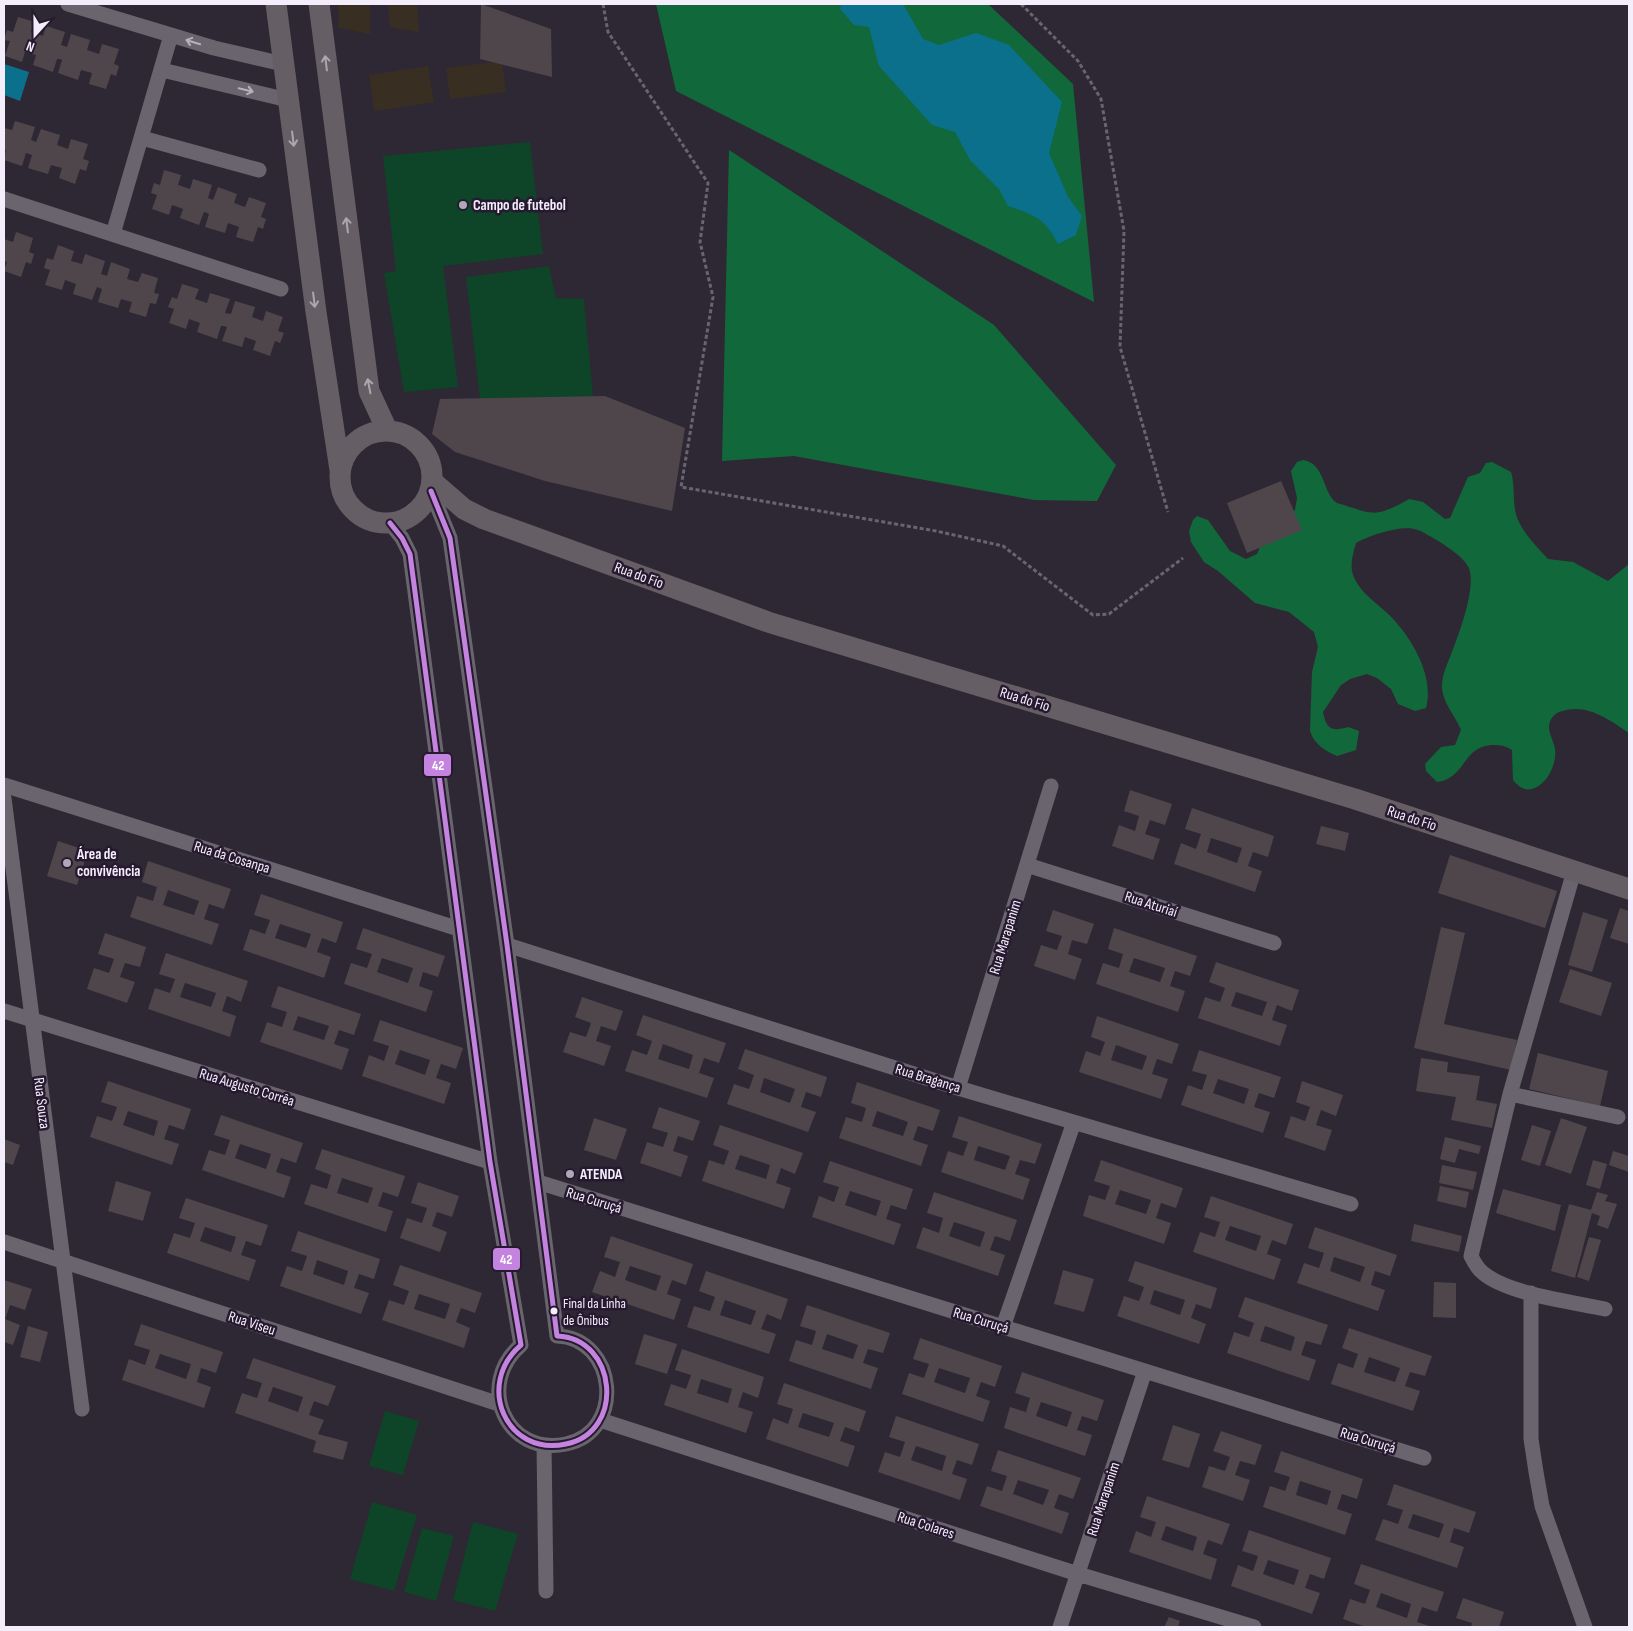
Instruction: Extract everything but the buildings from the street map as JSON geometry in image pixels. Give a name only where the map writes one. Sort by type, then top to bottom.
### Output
[{"type":"street","points":[[68,4],[214,48],[283,64]]},
{"type":"street","points":[[276,4],[322,355],[340,470],[340,484],[352,508],[363,517],[376,522],[390,523],[403,520],[415,513],[425,503],[432,487]]},
{"type":"street","points":[[319,4],[369,391],[388,430]]},
{"type":"street","points":[[113,234],[171,35]]},
{"type":"street","points":[[162,70],[288,100]]},
{"type":"street","points":[[142,138],[259,170]]},
{"type":"street","points":[[4,199],[281,289]]},
{"type":"street","points":[[340,470],[348,452],[362,437],[374,432],[388,430],[406,435],[422,446],[431,463],[432,487],[450,538],[538,1182],[557,1336],[574,1339],[588,1348],[601,1364],[607,1378],[608,1396],[600,1420],[582,1438],[566,1444],[544,1445],[525,1438],[512,1428],[499,1404],[500,1375],[506,1361],[521,1345],[490,1162],[410,554],[402,538],[390,523]]},
{"type":"street","name":"Rua do Fio","points":[[432,487],[464,509],[484,519],[771,623],[1355,799],[1629,889]]},
{"type":"street","name":"Rua da Cosanpa","points":[[4,785],[460,929]]},
{"type":"street","name":"Rua Marapanim","points":[[958,1088],[1051,786]]},
{"type":"street","name":"Rua Souza","points":[[4,798],[82,1409]]},
{"type":"street","name":"Rua Aturiaí","points":[[1027,865],[1274,943]]},
{"type":"street","points":[[1574,871],[1510,1094],[1471,1256],[1486,1275],[1507,1286],[1531,1293],[1605,1308]]},
{"type":"street","name":"Rua Bragança","points":[[506,945],[958,1088],[1351,1204]]},
{"type":"street","name":"Rua Augusto Corrêa","points":[[4,1011],[490,1162]]},
{"type":"street","points":[[1510,1094],[1618,1117]]},
{"type":"street","points":[[1003,1327],[1074,1122]]},
{"type":"street","name":"Rua Curuçá","points":[[538,1182],[1424,1458]]},
{"type":"street","name":"Rua Viseu","points":[[4,1242],[499,1404]]},
{"type":"street","points":[[1531,1293],[1531,1439],[1536,1472],[1542,1506],[1585,1627]]},
{"type":"street","name":"Rua Marapanim","points":[[1060,1627],[1145,1371]]},
{"type":"street","name":"Rua Colares","points":[[600,1420],[1078,1574],[1254,1627]]},
{"type":"street","points":[[544,1445],[546,1591]]},
{"type":"path","points":[[603,4],[608,32],[708,184],[700,242],[713,297],[681,488],[936,531],[1003,546],[1093,615],[1109,614],[1182,558]]},
{"type":"path","points":[[1021,4],[1078,61],[1101,99],[1124,231],[1120,347],[1168,512]]},
{"type":"shaded area","points":[[338,4],[370,4],[370,34],[339,28]]},
{"type":"shaded area","points":[[388,4],[417,4],[419,32],[390,27]]},
{"type":"shaded area","points":[[502,61],[506,92],[450,99],[446,68]]},
{"type":"shaded area","points":[[428,66],[434,102],[374,111],[369,75]]},
{"type":"green space","points":[[656,4],[988,4],[1073,84],[1094,302],[676,91]]},
{"type":"green space","name":"Campo de futebol","points":[[530,142],[543,254],[443,266],[458,387],[404,392],[384,273],[396,271],[383,156]]},
{"type":"green space","points":[[729,150],[994,325],[1116,465],[1097,501],[1034,500],[794,456],[722,461]]},
{"type":"green space","points":[[549,266],[556,298],[584,299],[593,397],[481,408],[466,277]]},
{"type":"green space","points":[[1303,460],[1316,467],[1329,493],[1337,503],[1374,513],[1388,510],[1409,499],[1423,502],[1445,519],[1450,518],[1468,477],[1480,473],[1486,463],[1492,462],[1511,472],[1515,510],[1519,522],[1528,537],[1548,559],[1573,562],[1608,581],[1629,564],[1629,733],[1613,722],[1596,714],[1578,709],[1569,709],[1557,713],[1550,722],[1549,730],[1555,749],[1553,767],[1546,779],[1537,787],[1532,789],[1521,788],[1513,780],[1512,750],[1497,745],[1484,746],[1476,750],[1454,775],[1446,780],[1437,782],[1426,771],[1425,764],[1441,747],[1455,745],[1461,730],[1444,698],[1442,681],[1466,609],[1471,576],[1467,564],[1449,548],[1420,531],[1404,528],[1378,534],[1356,543],[1352,558],[1352,573],[1361,588],[1395,621],[1416,651],[1425,673],[1428,697],[1426,708],[1415,711],[1398,704],[1391,689],[1377,678],[1367,674],[1350,679],[1341,685],[1323,712],[1328,726],[1331,728],[1348,727],[1359,731],[1356,750],[1337,756],[1320,746],[1314,740],[1310,731],[1312,672],[1318,647],[1314,632],[1289,612],[1255,603],[1218,571],[1204,562],[1191,542],[1189,531],[1193,520],[1197,516],[1208,520],[1230,551],[1246,559],[1257,554],[1267,530],[1288,518],[1295,510],[1297,498],[1291,471],[1297,462]]},
{"type":"green space","points":[[385,1411],[419,1421],[403,1475],[369,1466]]},
{"type":"green space","points":[[372,1502],[417,1515],[394,1591],[350,1579]]},
{"type":"green space","points":[[473,1522],[518,1534],[495,1611],[453,1600]]},
{"type":"green space","points":[[422,1528],[454,1536],[436,1601],[404,1592]]},
{"type":"water","points":[[841,4],[903,4],[923,39],[939,45],[976,33],[1009,45],[1062,102],[1049,153],[1068,197],[1082,216],[1076,235],[1058,244],[1048,228],[1038,219],[1008,206],[999,189],[970,160],[955,132],[932,125],[879,66],[869,27],[854,25],[840,9]]},
{"type":"water","points":[[4,64],[29,72],[20,101],[4,95]]},
{"type":"transit line","name":"42","points":[[390,523],[402,538],[410,554],[490,1162],[521,1345],[507,1361],[500,1379],[499,1397],[504,1414],[513,1429],[527,1440],[545,1445],[566,1444],[585,1436],[598,1422],[605,1405],[606,1386],[602,1368],[592,1352],[577,1341],[557,1336],[507,945],[450,538],[431,491]]},
{"type":"place","name":"Campo de futebol","points":[[463,205]]},
{"type":"place","name":"Área de convivência","points":[[67,863]]},
{"type":"place","name":"ATENDA","points":[[570,1174]]},
{"type":"place","name":"Final da Linha de Ônibus","points":[[554,1311]]}]
